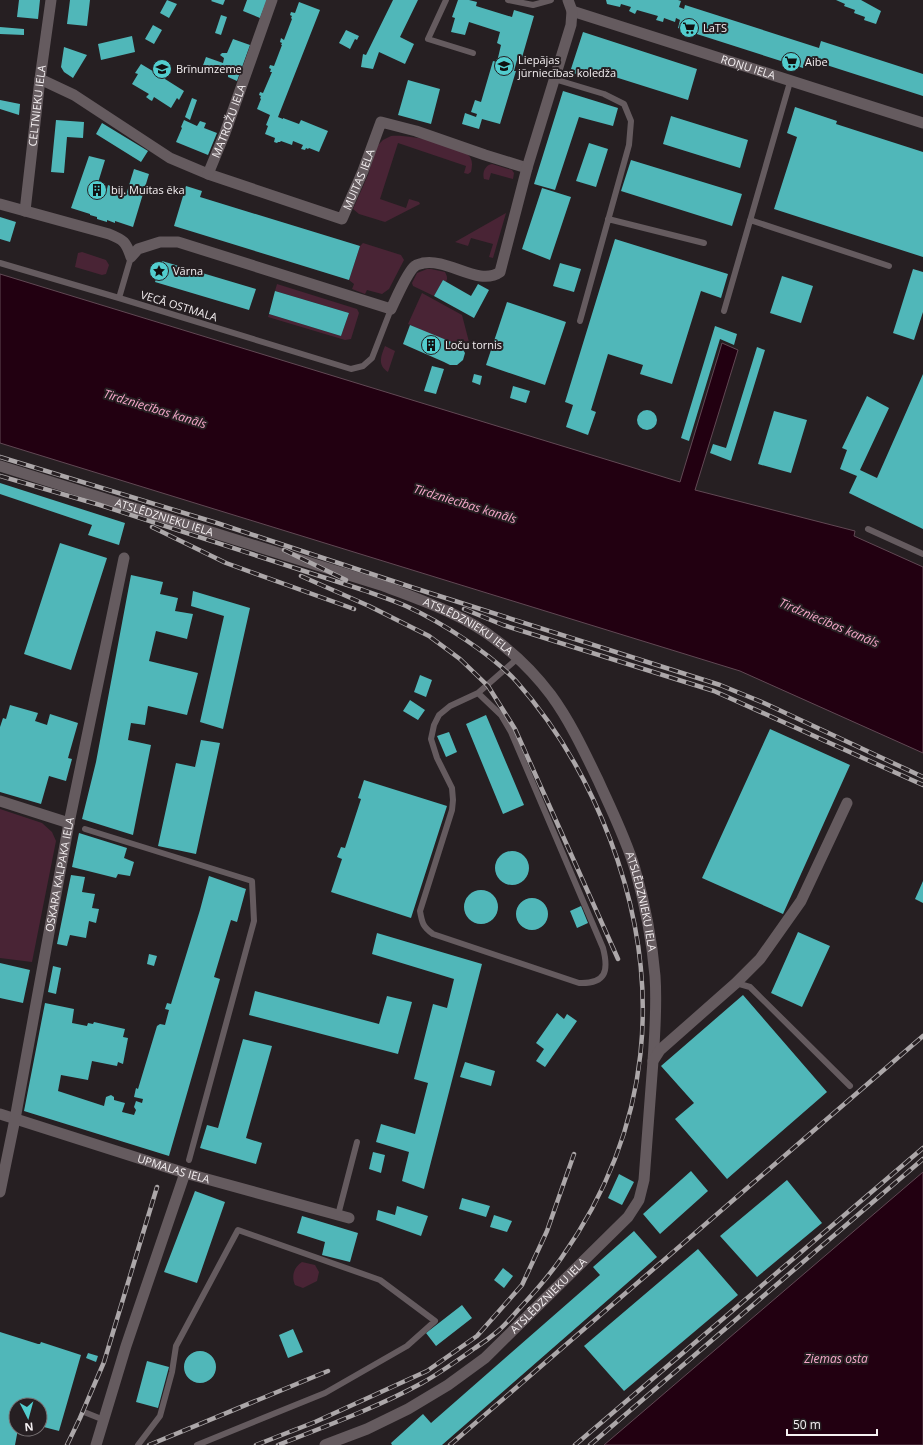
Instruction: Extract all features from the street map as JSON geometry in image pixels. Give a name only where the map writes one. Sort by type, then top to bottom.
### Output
[{"type":"street","name":"CELTNIEKU IELA","points":[[25,211],[50,0]]},
{"type":"street","name":"MATROŽU IELA","points":[[208,174],[225,133],[272,0]]},
{"type":"street","points":[[131,257],[138,249],[160,242],[178,242],[391,309],[409,272],[415,265],[432,262],[482,277],[494,277],[500,272],[527,168],[570,25],[572,11],[568,0]]},
{"type":"street","name":"ROŅU IELA","points":[[572,11],[790,82],[923,123]]},
{"type":"street","name":"MUITAS IELA","points":[[40,79],[74,95],[170,158],[208,174],[342,219],[363,170],[381,122],[416,131],[527,168]]},
{"type":"street","points":[[0,204],[109,234],[121,239],[127,245],[131,257]]},
{"type":"street","name":"ATSLĒDZNIEKU IELA","points":[[0,466],[384,586],[431,604],[469,622],[495,639],[518,658],[551,695],[578,739],[605,796],[635,868],[648,926],[655,977],[656,1016],[644,1180],[639,1200],[628,1217],[485,1358],[448,1385],[408,1409],[367,1429],[325,1445]]},
{"type":"street","name":"OSKARA KALPAKA IELA","points":[[0,1192],[15,1119],[69,823],[124,558]]},
{"type":"street","points":[[0,801],[69,823]]},
{"type":"street","points":[[653,1061],[660,1050],[736,983],[760,959],[801,901],[847,803]]},
{"type":"street","name":"UPMALAS IELA","points":[[0,1114],[185,1173],[349,1218]]},
{"type":"street","points":[[96,1445],[126,1346],[185,1173]]},
{"type":"lane","points":[[446,0],[428,39],[473,54]]},
{"type":"lane","points":[[508,0],[533,5],[551,0]]},
{"type":"lane","points":[[554,79],[604,94],[624,104],[631,121],[629,145],[580,321]]},
{"type":"lane","points":[[724,311],[790,82]]},
{"type":"lane","points":[[608,219],[704,243]]},
{"type":"lane","points":[[750,220],[889,266]]},
{"type":"lane","points":[[119,298],[131,257]]},
{"type":"lane","name":"VECĀ OSTMALA","points":[[0,263],[351,369],[363,366],[372,358],[391,309]]},
{"type":"lane","points":[[868,529],[923,554]]},
{"type":"lane","points":[[478,693],[501,715],[511,732],[603,948],[606,957],[605,971],[601,979],[591,984],[580,983],[433,934],[425,928],[422,921],[420,911],[452,810],[453,800],[452,788],[437,758],[431,739],[434,725],[439,715],[450,706],[478,693],[518,658]]},
{"type":"lane","points":[[86,829],[252,880],[254,920],[189,1160]]},
{"type":"lane","points":[[736,983],[750,987],[850,1086]]},
{"type":"lane","points":[[338,1215],[357,1142]]},
{"type":"lane","points":[[138,1445],[160,1416],[172,1372],[176,1346],[238,1230],[380,1280],[435,1321],[407,1346],[325,1393],[197,1445]]},
{"type":"lane","points":[[84,1412],[104,1420]]},
{"type":"shaded area","points":[[391,136],[420,138],[445,144],[465,152],[470,157],[472,163],[471,172],[468,174],[464,173],[466,166],[398,143],[380,199],[406,208],[409,199],[419,202],[420,204],[385,222],[359,214],[353,209],[368,175],[377,146],[383,140]]},
{"type":"shaded area","points":[[492,164],[512,170],[514,173],[513,179],[491,173],[489,180],[484,179],[483,174],[485,170]]},
{"type":"shaded area","points":[[506,213],[493,258],[489,257],[493,244],[471,238],[468,246],[455,242]]},
{"type":"shaded area","points":[[363,243],[401,255],[404,260],[389,289],[382,294],[367,290],[365,294],[352,289],[354,284],[349,280],[360,246]]},
{"type":"shaded area","points":[[82,252],[106,260],[109,265],[106,274],[102,275],[75,267],[78,253]]},
{"type":"shaded area","points":[[427,269],[445,272],[447,276],[446,282],[443,280],[434,296],[413,286],[412,283],[417,273]]},
{"type":"shaded area","points":[[277,284],[357,309],[359,313],[351,339],[345,340],[268,317],[269,314],[341,336],[349,313],[275,291]]},
{"type":"shaded area","points":[[422,293],[462,315],[469,342],[463,345],[454,342],[452,344],[408,324]]},
{"type":"shaded area","points":[[385,346],[395,351],[388,372],[381,363],[381,357]]},
{"type":"shaded area","points":[[0,809],[42,823],[52,832],[56,841],[32,962],[0,958]]},
{"type":"shaded area","points":[[302,1262],[315,1265],[319,1272],[317,1281],[303,1288],[295,1285],[293,1278],[295,1269]]},
{"type":"water","name":"Tirdzniecības kanāls","points":[[0,274],[680,482],[722,343],[738,350],[695,490],[855,531],[854,536],[923,567],[923,753],[740,671],[0,443]]},
{"type":"water","name":"Ziemas osta","points":[[923,1172],[923,1445],[604,1445]]},
{"type":"building","points":[[19,0],[40,0],[38,19],[17,17]]},
{"type":"building","points":[[70,0],[90,0],[87,26],[67,24]]},
{"type":"building","points":[[167,0],[177,4],[169,18],[160,13]]},
{"type":"building","points":[[225,0],[223,5],[211,1]]},
{"type":"building","points":[[247,0],[267,0],[260,18],[243,11]]},
{"type":"building","points":[[393,0],[418,0],[400,37],[414,44],[405,64],[379,52],[373,69],[361,67],[363,54],[366,55]]},
{"type":"building","name":"Liepājas jūrniecības koledža","points":[[458,0],[477,2],[476,6],[512,17],[514,10],[534,16],[521,61],[517,60],[514,71],[516,71],[500,124],[482,119],[479,129],[462,124],[465,113],[476,117],[477,114],[471,112],[475,100],[481,102],[493,61],[497,62],[501,45],[497,43],[500,32],[469,22],[465,35],[451,32],[455,18],[452,17]]},
{"type":"building","points":[[606,0],[678,0],[681,1],[679,7],[684,9],[685,5],[819,48],[821,41],[923,74],[923,96],[814,61],[815,58],[807,56],[803,68],[678,28],[680,20],[676,18],[675,22],[664,18],[663,22],[656,20],[658,16],[637,10],[635,14],[629,11],[631,7],[621,4],[620,7],[607,4]]},
{"type":"building","points":[[836,0],[861,0],[881,11],[876,24],[864,20],[865,17],[854,13],[855,10],[844,6],[845,4]]},
{"type":"building","points":[[299,2],[320,10],[278,117],[299,124],[301,120],[328,131],[319,152],[309,148],[306,148],[305,150],[301,149],[303,145],[293,141],[292,145],[281,141],[277,143],[274,142],[275,138],[265,134],[268,126],[266,125],[270,115],[257,109],[261,99],[261,96],[259,95],[260,92],[263,93],[272,72],[270,72],[270,65],[274,66],[282,45],[280,42],[281,38],[284,40],[292,19],[292,16],[290,15],[291,12],[295,13]]},
{"type":"building","points":[[221,15],[227,17],[221,35],[215,33]]},
{"type":"building","points":[[153,25],[162,30],[154,44],[145,39]]},
{"type":"building","points":[[0,27],[24,29],[24,35],[0,34]]},
{"type":"building","points":[[346,30],[359,36],[357,40],[355,39],[350,49],[339,43]]},
{"type":"building","points":[[583,32],[697,69],[688,100],[596,71],[592,79],[570,72]]},
{"type":"building","points":[[132,36],[135,52],[101,60],[98,44]]},
{"type":"building","points":[[233,39],[250,45],[237,81],[223,73],[223,75],[202,68],[206,57],[223,63],[224,58],[220,55],[222,53],[227,53]]},
{"type":"building","points":[[64,47],[87,55],[73,78],[64,72],[61,67]]},
{"type":"building","points":[[141,64],[161,76],[162,74],[166,76],[165,79],[184,91],[179,100],[177,98],[171,108],[154,97],[152,101],[150,100],[146,97],[149,94],[132,84],[138,74],[135,73]]},
{"type":"building","points":[[408,80],[440,89],[431,124],[398,115]]},
{"type":"building","points":[[563,91],[618,108],[613,126],[579,117],[555,190],[534,184]]},
{"type":"building","points":[[192,98],[197,100],[190,120],[185,117]]},
{"type":"building","points":[[0,100],[20,104],[19,115],[0,109]]},
{"type":"building","points":[[795,107],[837,121],[836,124],[923,152],[923,257],[774,209],[797,137],[787,133]]},
{"type":"building","points":[[671,116],[748,140],[740,168],[663,144]]},
{"type":"building","points":[[56,120],[84,122],[83,138],[67,137],[64,173],[51,172]]},
{"type":"building","points":[[184,120],[197,126],[200,121],[206,123],[204,128],[217,133],[208,155],[176,142]]},
{"type":"building","points":[[102,123],[148,151],[141,162],[96,134]]},
{"type":"building","points":[[589,143],[608,149],[596,187],[576,181]]},
{"type":"building","name":"bij. Muitas ēka","points":[[89,156],[105,160],[97,186],[107,189],[108,185],[117,188],[116,192],[126,195],[134,169],[149,174],[133,227],[115,221],[115,223],[97,219],[97,217],[90,214],[71,208]]},
{"type":"building","points":[[631,160],[742,194],[732,226],[621,191]]},
{"type":"building","points":[[186,186],[202,191],[200,197],[360,246],[349,280],[174,226]]},
{"type":"building","points":[[542,188],[571,197],[550,260],[522,249]]},
{"type":"building","points":[[0,217],[16,222],[10,242],[0,239]]},
{"type":"building","points":[[615,239],[728,274],[721,298],[701,291],[672,384],[640,374],[643,365],[608,354],[591,410],[596,412],[588,435],[566,427],[573,405],[565,402]]},
{"type":"building","points":[[162,261],[256,289],[249,310],[155,282]]},
{"type":"building","points":[[560,263],[581,269],[574,292],[553,286]]},
{"type":"building","points":[[913,269],[923,272],[923,312],[914,340],[893,333]]},
{"type":"building","points":[[782,276],[813,286],[801,323],[770,313]]},
{"type":"building","points":[[443,280],[471,296],[478,284],[489,290],[474,318],[434,296]]},
{"type":"building","points":[[275,291],[349,313],[341,336],[269,314]]},
{"type":"building","points":[[507,302],[566,322],[545,385],[486,365]]},
{"type":"building","name":"Loču tornis","points":[[410,325],[461,346],[465,353],[463,360],[457,365],[450,365],[403,344]]},
{"type":"building","points":[[715,326],[737,334],[734,345],[720,339],[689,441],[681,438]]},
{"type":"building","points":[[757,347],[765,350],[731,461],[710,453],[713,444],[726,448]]},
{"type":"building","points":[[432,366],[444,369],[436,394],[424,391]]},
{"type":"building","points":[[474,374],[482,376],[480,385],[472,382]]},
{"type":"building","points":[[923,374],[923,529],[849,493],[857,476],[840,469],[847,450],[842,448],[867,396],[889,408],[860,470],[877,478]]},
{"type":"building","points":[[513,386],[530,391],[526,403],[510,398]]},
{"type":"building","points":[[647,410],[654,413],[657,420],[654,427],[647,430],[640,427],[637,420],[640,413]]},
{"type":"building","points":[[774,411],[807,420],[791,473],[758,464]]},
{"type":"building","points":[[0,483],[125,523],[119,545],[88,535],[92,525],[0,494]]},
{"type":"building","points":[[60,543],[107,558],[71,670],[24,654]]},
{"type":"building","points":[[131,575],[163,582],[160,594],[178,598],[175,611],[193,614],[187,639],[156,631],[149,661],[198,673],[187,715],[148,706],[145,725],[131,723],[128,740],[151,745],[133,835],[82,819],[96,762]]},
{"type":"building","points":[[193,591],[250,608],[223,729],[200,722],[224,616],[191,606]]},
{"type":"building","points":[[420,675],[432,680],[426,697],[414,692]]},
{"type":"building","points":[[410,700],[425,710],[418,720],[403,711]]},
{"type":"building","points":[[10,705],[38,713],[35,721],[47,725],[50,714],[78,723],[68,758],[72,759],[66,781],[49,776],[41,804],[0,792],[0,727],[3,718],[6,719]]},
{"type":"building","points":[[486,715],[524,805],[503,814],[466,724]]},
{"type":"building","points":[[770,729],[850,765],[783,914],[702,878]]},
{"type":"building","points":[[449,732],[457,752],[446,757],[437,736]]},
{"type":"building","points":[[201,740],[220,743],[196,854],[158,846],[176,763],[195,767]]},
{"type":"building","points":[[364,780],[447,806],[411,918],[331,892],[342,859],[337,857],[341,847],[345,848],[361,799],[358,798]]},
{"type":"building","points":[[79,833],[127,848],[124,858],[134,862],[130,876],[118,874],[116,878],[72,867]]},
{"type":"building","points":[[512,851],[524,856],[529,868],[524,880],[512,885],[500,880],[495,868],[500,856]]},
{"type":"building","points":[[71,875],[85,877],[82,892],[95,894],[92,908],[99,909],[96,923],[89,921],[86,938],[70,935],[67,946],[57,944]]},
{"type":"building","points":[[209,876],[246,889],[237,922],[231,920],[214,977],[220,979],[169,1156],[24,1111],[45,1003],[74,1009],[72,1023],[87,1026],[88,1023],[93,1024],[94,1022],[125,1029],[123,1037],[128,1038],[123,1064],[118,1062],[117,1066],[92,1061],[88,1080],[61,1075],[58,1091],[104,1106],[106,1097],[111,1095],[114,1097],[114,1100],[125,1103],[122,1112],[134,1115],[136,1110],[134,1107],[136,1101],[142,1103],[143,1099],[134,1097],[136,1088],[138,1089],[157,1026],[160,1024],[165,1025],[169,1010],[165,1009],[167,1003],[171,1004]]},
{"type":"building","points":[[923,881],[923,903],[915,899]]},
{"type":"building","points":[[481,890],[493,895],[498,907],[493,919],[481,924],[469,919],[464,907],[469,895]]},
{"type":"building","points":[[529,898],[535,898],[544,902],[548,914],[544,926],[535,930],[529,930],[520,926],[516,917],[516,911],[520,902]]},
{"type":"building","points":[[581,906],[588,923],[577,928],[570,911]]},
{"type":"building","points":[[798,932],[830,946],[802,1007],[771,993]]},
{"type":"building","points":[[377,933],[482,964],[424,1189],[402,1181],[409,1152],[376,1142],[381,1124],[415,1134],[428,1083],[414,1079],[433,1004],[447,1008],[454,979],[372,954]]},
{"type":"building","points":[[149,954],[157,956],[154,966],[147,964]]},
{"type":"building","points":[[0,963],[30,970],[23,1003],[0,998]]},
{"type":"building","points":[[53,966],[61,968],[56,994],[48,992]]},
{"type":"building","points":[[255,991],[379,1024],[387,996],[412,1002],[398,1054],[249,1015]]},
{"type":"building","points":[[743,995],[827,1092],[727,1179],[675,1119],[694,1103],[661,1066]]},
{"type":"building","points":[[557,1013],[564,1019],[567,1014],[577,1021],[545,1067],[536,1061],[544,1049],[536,1043]]},
{"type":"building","points":[[243,1039],[272,1046],[246,1138],[262,1143],[256,1164],[200,1148],[207,1125],[218,1128]]},
{"type":"building","points":[[465,1062],[495,1071],[491,1086],[460,1077]]},
{"type":"building","points":[[373,1152],[385,1155],[381,1173],[369,1169]]},
{"type":"building","points":[[691,1171],[708,1191],[660,1234],[643,1214]]},
{"type":"building","points":[[619,1174],[634,1182],[622,1205],[608,1198]]},
{"type":"building","points":[[787,1180],[822,1223],[757,1277],[720,1236]]},
{"type":"building","points":[[195,1191],[225,1202],[197,1283],[164,1272]]},
{"type":"building","points":[[462,1198],[490,1206],[486,1217],[459,1209]]},
{"type":"building","points":[[397,1206],[428,1216],[421,1236],[376,1220],[378,1210],[395,1215]]},
{"type":"building","points":[[494,1215],[512,1221],[507,1232],[490,1227]]},
{"type":"building","points":[[302,1216],[358,1233],[350,1262],[322,1255],[325,1242],[297,1233]]},
{"type":"building","points":[[634,1231],[657,1257],[442,1445],[392,1445],[391,1443],[423,1414],[431,1423],[600,1275],[593,1267]]},
{"type":"building","points":[[698,1249],[738,1295],[624,1391],[584,1346]]},
{"type":"building","points":[[503,1268],[513,1276],[504,1288],[494,1280]]},
{"type":"building","points":[[462,1305],[472,1318],[436,1346],[426,1333]]},
{"type":"building","points":[[293,1329],[303,1352],[288,1358],[279,1335]]},
{"type":"building","points":[[0,1332],[38,1344],[41,1342],[81,1355],[59,1431],[48,1428],[48,1397],[8,1397],[8,1437],[16,1437],[15,1445],[0,1445]]},
{"type":"building","points":[[197,1351],[203,1351],[212,1355],[216,1367],[212,1379],[203,1383],[197,1383],[188,1379],[184,1370],[184,1364],[188,1355]]},
{"type":"building","points":[[88,1353],[98,1356],[96,1362],[86,1358]]},
{"type":"building","points":[[147,1361],[169,1367],[158,1408],[136,1402]]},
{"type":"railway","points":[[0,457],[217,523],[414,588],[720,685],[764,703],[923,777]]},
{"type":"railway","points":[[0,476],[100,505],[363,590],[406,606],[449,629],[479,649],[505,670],[531,699],[558,736],[592,796],[610,839],[627,893],[638,947],[643,1001],[640,1054],[631,1107],[615,1158],[592,1208],[562,1257],[541,1284],[501,1329],[442,1371],[387,1401],[278,1445]]},
{"type":"railway","points":[[152,527],[226,563],[354,609]]},
{"type":"railway","points":[[284,550],[346,580]]},
{"type":"railway","points":[[301,576],[369,606],[429,636],[460,659],[488,686],[515,729],[618,959]]},
{"type":"railway","points":[[464,609],[503,625],[714,691],[923,785]]},
{"type":"railway","points":[[450,1445],[923,1036]]},
{"type":"railway","points":[[575,1445],[923,1148]]},
{"type":"railway","points":[[256,1445],[315,1422],[427,1371],[477,1336],[522,1285],[547,1231],[574,1154]]},
{"type":"railway","points":[[590,1445],[923,1159]]},
{"type":"railway","points":[[67,1445],[104,1362],[157,1187]]},
{"type":"railway","points":[[149,1445],[328,1371]]},
{"type":"place","name":"LaTS","points":[[689,28]]},
{"type":"place","name":"Aibe","points":[[791,62]]},
{"type":"place","name":"Liepājas jūrniecības koledža","points":[[504,66]]},
{"type":"place","name":"Brīnumzeme","points":[[162,69]]},
{"type":"place","name":"bij. Muitas ēka","points":[[97,190]]},
{"type":"place","name":"Vārna","points":[[159,271]]},
{"type":"place","name":"Loču tornis","points":[[431,345]]}]
